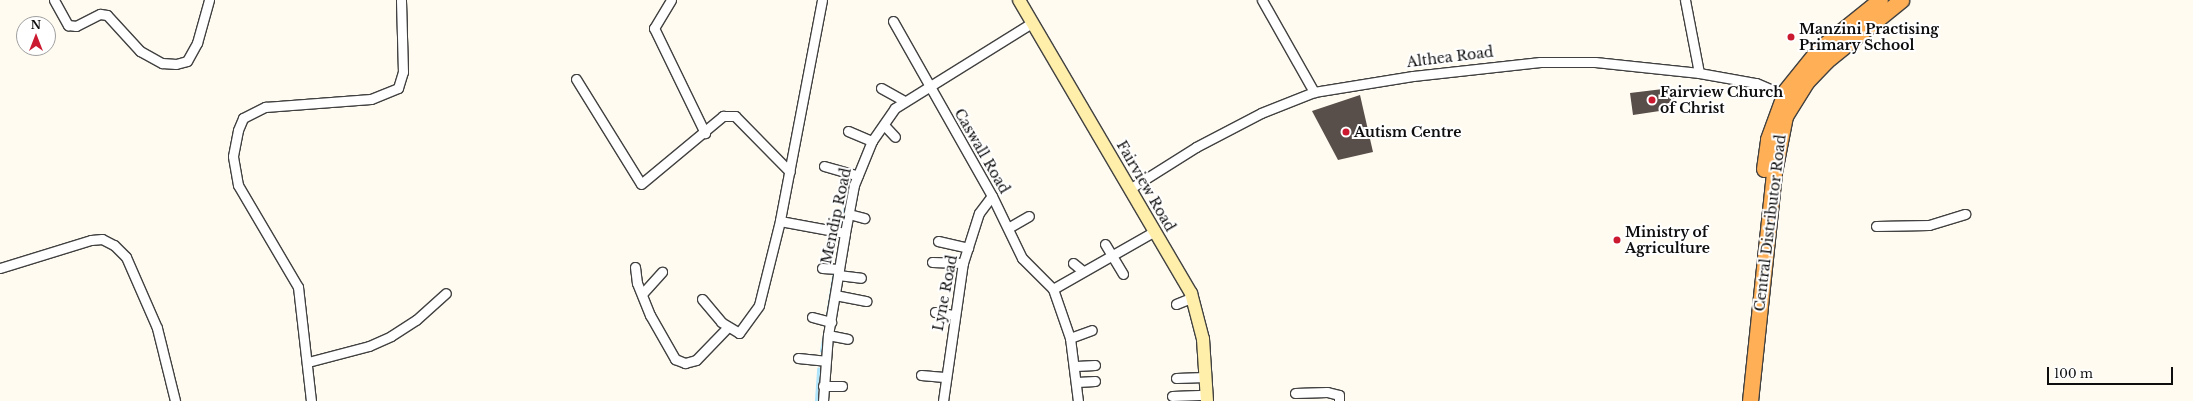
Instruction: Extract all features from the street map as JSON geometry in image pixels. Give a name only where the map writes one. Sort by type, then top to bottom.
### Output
[{"type":"highway","name":"Central Distributor Road","points":[[1740,401],[1768,139],[1788,97],[1819,49],[1880,0]]},
{"type":"highway","name":"Central Distributor Road","points":[[1750,401],[1778,139],[1788,97],[1849,39],[1901,0]]},
{"type":"main road","name":"Fairview Road","points":[[1019,0],[1030,24],[1131,188],[1193,298],[1203,340],[1207,398]]},
{"type":"street","points":[[54,0],[68,25],[76,26],[100,14],[107,16],[140,50],[162,63],[176,64],[187,61],[197,43],[209,0]]},
{"type":"street","points":[[311,401],[308,362],[298,287],[238,185],[233,156],[238,130],[243,118],[265,107],[371,98],[398,88],[403,72],[401,0]]},
{"type":"street","points":[[671,0],[654,28],[705,133]]},
{"type":"street","points":[[702,299],[728,327],[739,332],[757,308],[780,221],[822,0]]},
{"type":"street","points":[[1262,0],[1314,92]]},
{"type":"street","points":[[1685,0],[1699,73]]},
{"type":"street","name":"Caswall Road","points":[[893,21],[930,89],[992,196],[1022,258],[1053,289]]},
{"type":"street","name":"Mendip Road","points":[[823,401],[828,335],[845,233],[858,176],[872,141],[884,124],[904,101],[930,89],[1030,24]]},
{"type":"street","name":"Althea Road","points":[[1131,188],[1196,147],[1261,113],[1314,92],[1540,62],[1595,62],[1699,73],[1756,83],[1788,97]]},
{"type":"street","points":[[576,80],[642,184],[724,116],[735,116],[790,172]]},
{"type":"street","points":[[881,88],[904,101]]},
{"type":"street","points":[[884,124],[895,136]]},
{"type":"street","points":[[848,131],[872,141]]},
{"type":"street","points":[[824,166],[858,176]]},
{"type":"street","name":"Lyne Road","points":[[943,401],[944,377],[963,263],[979,213],[992,196]]},
{"type":"street","points":[[849,214],[864,218]]},
{"type":"street","points":[[1876,226],[1929,225],[1965,214]]},
{"type":"street","points":[[1008,228],[1029,216]]},
{"type":"street","points":[[780,221],[845,233]]},
{"type":"street","points":[[1078,401],[1076,366],[1070,338],[1053,289],[1113,253],[1155,231]]},
{"type":"street","points":[[0,268],[91,240],[102,239],[114,245],[126,257],[157,328],[175,401]]},
{"type":"street","points":[[938,241],[968,248]]},
{"type":"street","points":[[1105,244],[1113,253],[1122,274]]},
{"type":"street","points":[[932,262],[963,263]]},
{"type":"street","points":[[1073,263],[1083,271]]},
{"type":"street","points":[[635,267],[642,294],[666,347],[675,359],[685,363],[696,360],[728,327]]},
{"type":"street","points":[[822,268],[861,278]]},
{"type":"street","points":[[642,294],[662,272]]},
{"type":"street","points":[[308,362],[369,346],[391,336],[416,320],[446,293]]},
{"type":"street","points":[[835,295],[866,300]]},
{"type":"street","points":[[1176,304],[1193,298]]},
{"type":"street","points":[[935,312],[955,315]]},
{"type":"street","points":[[812,318],[831,322]]},
{"type":"street","points":[[1070,338],[1092,330]]},
{"type":"street","points":[[828,335],[848,339]]},
{"type":"street","points":[[798,358],[825,361]]},
{"type":"street","points":[[1076,366],[1094,366]]},
{"type":"street","points":[[921,375],[944,377]]},
{"type":"street","points":[[1176,378],[1205,377]]},
{"type":"street","points":[[1077,382],[1095,381]]},
{"type":"street","points":[[823,386],[842,386]]},
{"type":"street","points":[[1295,393],[1339,398]]},
{"type":"street","points":[[1172,396],[1207,398]]},
{"type":"building","name":"Fairview Church of Christ","points":[[1676,89],[1677,98],[1671,99],[1673,109],[1633,115],[1630,93]]},
{"type":"building","name":"Autism Centre","points":[[1360,95],[1373,152],[1338,160],[1312,111]]},
{"type":"waterway","points":[[841,224],[846,202]]},
{"type":"waterway","points":[[827,315],[833,276]]},
{"type":"waterway","points":[[821,351],[824,334]]},
{"type":"waterway","points":[[816,400],[818,369]]},
{"type":"place","name":"Manzini Practising Primary School","points":[[1791,37]]},
{"type":"place","name":"Fairview Church of Christ","points":[[1652,100]]},
{"type":"place","name":"Autism Centre","points":[[1346,132]]},
{"type":"place","name":"Ministry of Agriculture","points":[[1617,240]]}]
